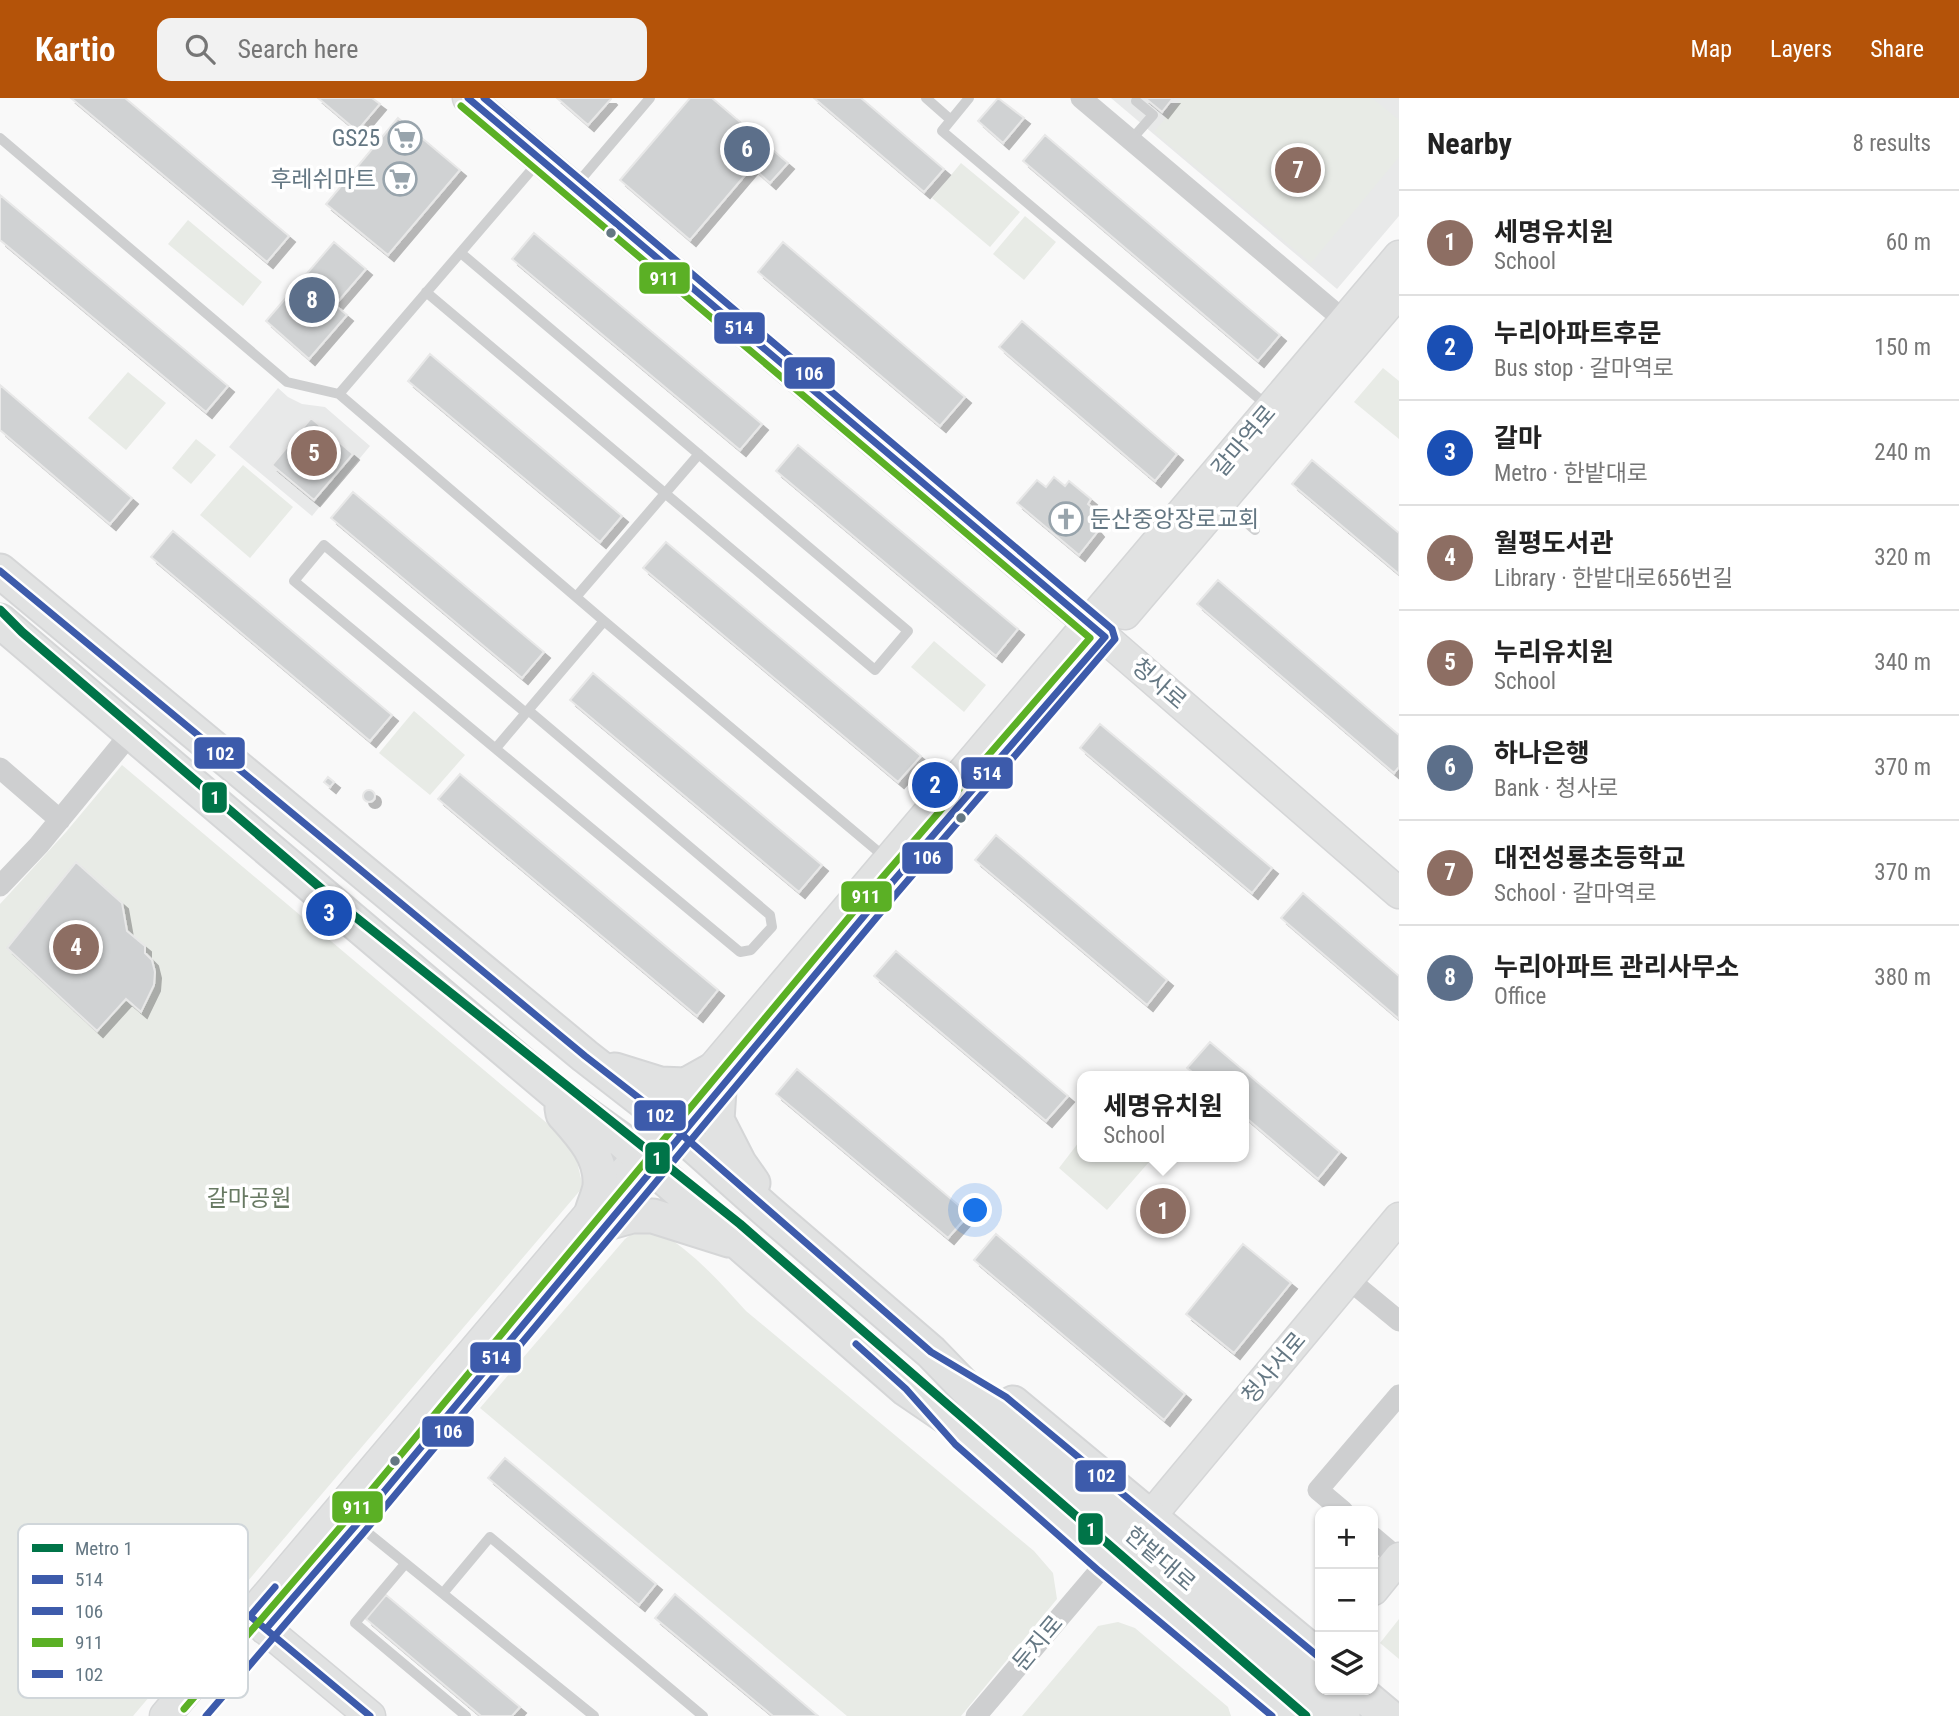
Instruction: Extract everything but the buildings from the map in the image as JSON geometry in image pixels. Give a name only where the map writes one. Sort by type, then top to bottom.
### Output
[{"type":"main road","name":"청사로","points":[[468,98],[1097,631],[1399,893]]},
{"type":"main road","name":"갈마역로","points":[[715,1081],[888,886],[1097,631],[1271,409],[1399,256]]},
{"type":"main road","name":"갈마역로","points":[[248,1636],[715,1081],[889,860],[1097,631],[1222,501],[1399,292]]},
{"type":"main road","name":"한밭대로","points":[[9,579],[675,1129],[931,1352],[990,1413],[1343,1716]]},
{"type":"main road","name":"한밭대로","points":[[0,621],[556,1093],[620,1139],[906,1389],[972,1434],[1301,1716]]},
{"type":"main road","points":[[585,1056],[617,1072],[660,1084],[686,1086],[715,1081],[717,1120],[739,1163],[756,1187],[766,1210]]},
{"type":"main road","points":[[556,1093],[564,1114],[588,1142],[595,1158],[600,1185],[599,1218],[653,1216],[744,1245]]},
{"type":"main road","name":"갈마역로","points":[[248,1632],[357,1524],[599,1218]]},
{"type":"main road","name":"청사서로","points":[[1150,1517],[1399,1218]]},
{"type":"main road","points":[[931,1352],[1006,1397],[1315,1652]]},
{"type":"main road","points":[[906,1389],[955,1444],[1099,1571],[1272,1716]]},
{"type":"main road","points":[[1378,1584],[1399,1558]]},
{"type":"main road","points":[[258,1622],[370,1716]]},
{"type":"main road","points":[[1363,1695],[1388,1716]]},
{"type":"main road","name":"갈마역로","points":[[165,1716],[183,1698]]},
{"type":"main road","name":"갈마역로","points":[[192,1716],[205,1698]]},
{"type":"street","points":[[1081,98],[1345,321]]},
{"type":"street","points":[[0,887],[60,820],[131,733]]},
{"type":"street","points":[[0,768],[60,820]]},
{"type":"street","points":[[1348,1279],[1399,1321]]},
{"type":"street","points":[[1337,1506],[1318,1490],[1399,1395]]},
{"type":"street","points":[[1378,1541],[1399,1558]]},
{"type":"street","name":"둔지로","points":[[976,1716],[1099,1571]]},
{"type":"lane","points":[[575,187],[650,98]]},
{"type":"lane","points":[[926,98],[951,120]]},
{"type":"lane","points":[[969,98],[942,131],[1271,409]]},
{"type":"lane","points":[[1131,140],[1153,115],[1136,101]]},
{"type":"lane","points":[[0,138],[287,382],[339,394],[889,860]]},
{"type":"lane","points":[[339,394],[541,160]]},
{"type":"lane","points":[[426,292],[875,670],[908,631],[462,254]]},
{"type":"lane","points":[[576,597],[699,454]]},
{"type":"lane","points":[[1222,501],[1255,530]]},
{"type":"lane","points":[[324,545],[770,915],[772,927],[751,950],[740,952],[496,748],[295,581],[324,545]]},
{"type":"lane","points":[[496,748],[604,621]]},
{"type":"lane","points":[[357,1524],[594,1716]]},
{"type":"lane","points":[[444,1592],[489,1537],[703,1716]]},
{"type":"lane","points":[[405,1564],[355,1623],[466,1716]]},
{"type":"shaded area","points":[[1111,98],[1399,98],[1399,216],[1337,289]]},
{"type":"shaded area","points":[[278,388],[302,404],[325,407],[370,446],[312,516],[229,447]]},
{"type":"green space","points":[[1182,98],[1372,98],[1399,120],[1399,157],[1311,263],[1154,132]]},
{"type":"green space","points":[[961,163],[1020,212],[990,247],[932,198]]},
{"type":"green space","points":[[1025,216],[1056,242],[1024,280],[993,254]]},
{"type":"green space","points":[[188,220],[262,282],[243,306],[168,244]]},
{"type":"green space","points":[[1383,368],[1399,381],[1399,439],[1354,402]]},
{"type":"green space","points":[[128,372],[166,403],[126,450],[88,418]]},
{"type":"green space","points":[[196,439],[216,455],[191,484],[172,468]]},
{"type":"green space","points":[[243,465],[293,507],[250,558],[200,515]]},
{"type":"green space","points":[[934,641],[986,685],[964,712],[911,667]]},
{"type":"green space","points":[[414,711],[465,755],[430,795],[379,753]]},
{"type":"green space","name":"갈마공원","points":[[122,765],[561,1135],[575,1153],[583,1187],[248,1581],[248,1524],[18,1524],[18,1698],[148,1698],[133,1716],[0,1716],[0,904],[66,832]]},
{"type":"green space","points":[[1077,1145],[1077,1162],[1149,1162],[1107,1210],[1059,1168]]},
{"type":"green space","points":[[652,1228],[691,1255],[746,1311],[1034,1551],[1053,1573],[1057,1599],[961,1716],[847,1716],[480,1408],[625,1239],[637,1230]]},
{"type":"green space","points":[[1399,1619],[1399,1659],[1380,1643]]},
{"type":"green space","points":[[1118,1622],[1135,1628],[1228,1707],[1231,1716],[1022,1716],[1098,1626]]},
{"type":"metro line","name":"1","points":[[0,610],[22,632],[338,903],[740,1224],[1306,1716]]},
{"type":"transit line","name":"514","points":[[266,1629],[357,1524],[889,886],[1105,637],[468,98]]},
{"type":"transit line","name":"106","points":[[248,1667],[365,1531],[897,893],[1115,639],[1112,629],[484,98]]},
{"type":"transit line","name":"911","points":[[248,1635],[881,879],[1090,638],[461,106]]},
{"type":"transit line","name":"102","points":[[0,571],[585,1056],[648,1105],[931,1352],[1006,1397],[1315,1654]]},
{"type":"transit line","name":"102","points":[[856,1344],[906,1389],[955,1444],[1099,1571],[1272,1716]]},
{"type":"transit line","name":"514","points":[[275,1587],[250,1616],[370,1716]]},
{"type":"transit line","name":"911","points":[[184,1709],[193,1698]]},
{"type":"transit line","name":"106","points":[[206,1716],[221,1698]]},
{"type":"place","name":"GS25","points":[[405,138]]},
{"type":"place","name":"하나은행","points":[[747,149]]},
{"type":"place","name":"대전성룡초등학교","points":[[1298,170]]},
{"type":"place","name":"후레쉬마트","points":[[400,179]]},
{"type":"place","name":"누리아파트 관리사무소","points":[[312,300]]},
{"type":"place","name":"누리유치원","points":[[314,453]]},
{"type":"place","name":"둔산중앙장로교회","points":[[1066,519]]},
{"type":"place","name":"누리아파트후문","points":[[935,785]]},
{"type":"place","name":"갈마","points":[[329,913]]},
{"type":"place","name":"월평도서관","points":[[76,947]]},
{"type":"place","name":"세명유치원","points":[[1163,1211]]}]
